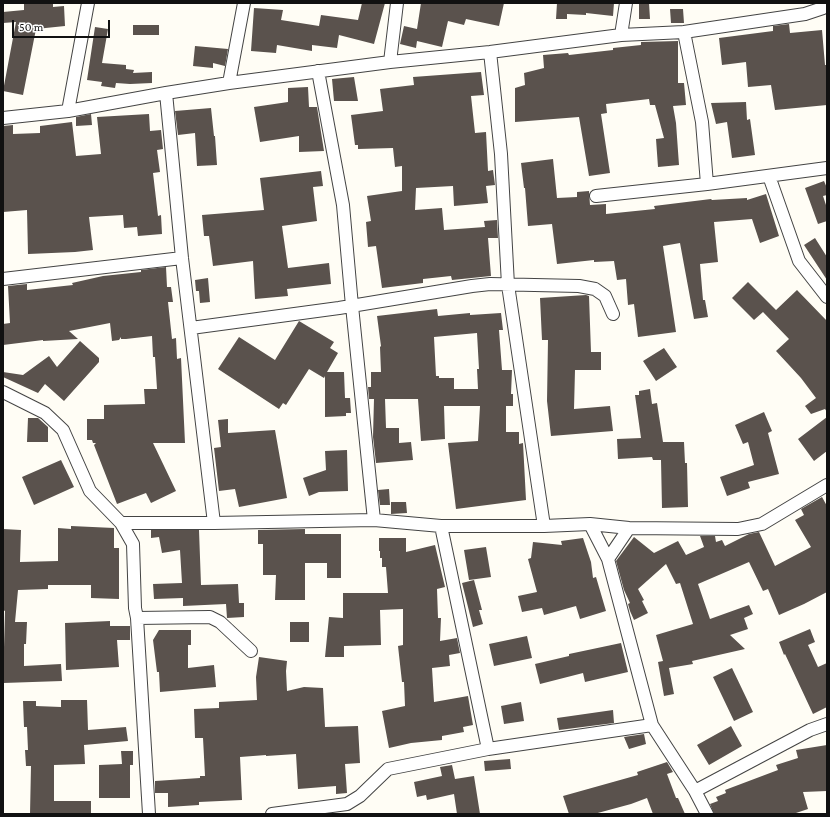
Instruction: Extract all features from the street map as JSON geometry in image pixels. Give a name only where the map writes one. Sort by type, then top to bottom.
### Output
[{"type":"street","points":[[68,111],[88,3]]},
{"type":"street","points":[[230,83],[244,3]]},
{"type":"street","points":[[390,62],[397,3]]},
{"type":"street","points":[[621,35],[626,3]]},
{"type":"street","points":[[3,118],[68,111],[166,93],[318,71],[490,52],[621,35],[684,32],[805,14],[822,8],[827,4]]},
{"type":"street","points":[[684,32],[702,122],[707,184]]},
{"type":"street","points":[[490,52],[501,154],[508,285],[544,526]]},
{"type":"street","points":[[318,71],[344,205],[352,306],[374,520]]},
{"type":"street","points":[[166,93],[182,258],[214,523]]},
{"type":"street","points":[[596,196],[707,184],[827,168]]},
{"type":"street","points":[[770,176],[799,261],[827,297]]},
{"type":"street","points":[[3,279],[182,258]]},
{"type":"street","points":[[191,328],[352,306],[490,284],[579,286],[595,289],[605,296],[614,314]]},
{"type":"street","points":[[3,392],[45,413],[63,430],[90,491],[121,523],[133,544],[135,608],[137,618],[149,814]]},
{"type":"street","points":[[121,523],[374,520],[441,526],[544,526],[590,524],[629,528],[738,529],[762,524],[827,485]]},
{"type":"street","points":[[590,524],[608,559],[652,725],[695,791],[707,814]]},
{"type":"street","points":[[441,526],[488,749]]},
{"type":"street","points":[[608,559],[629,528]]},
{"type":"street","points":[[137,618],[210,617],[220,622],[251,650]]},
{"type":"street","points":[[695,791],[810,730],[827,724]]},
{"type":"street","points":[[272,814],[347,804],[360,796],[388,769],[488,749],[652,725]]},
{"type":"building","points":[[24,3],[53,3],[53,7],[64,6],[65,26],[36,29],[23,95],[3,91],[16,22],[3,23],[3,12],[24,10]]},
{"type":"building","points":[[362,3],[385,3],[374,44],[339,35],[337,48],[312,45],[312,51],[277,45],[276,53],[251,51],[254,8],[283,10],[281,20],[319,26],[321,15],[358,20]]},
{"type":"building","points":[[421,3],[504,3],[499,26],[466,19],[464,25],[448,21],[442,47],[417,41],[416,48],[400,44],[404,26],[417,29]]},
{"type":"building","points":[[557,3],[614,3],[613,16],[586,13],[586,15],[567,14],[567,19],[556,19]]},
{"type":"building","points":[[639,3],[649,3],[650,19],[639,19]]},
{"type":"building","points":[[670,9],[683,9],[684,23],[671,23]]},
{"type":"building","points":[[789,24],[790,33],[822,30],[825,65],[827,65],[827,105],[775,110],[771,85],[748,87],[746,62],[722,65],[719,38],[773,31],[773,26]]},
{"type":"building","points":[[133,25],[159,25],[159,35],[133,35]]},
{"type":"building","points":[[95,27],[108,29],[102,63],[126,65],[126,69],[134,70],[133,73],[152,72],[152,83],[116,83],[115,88],[101,86],[102,82],[87,80]]},
{"type":"building","points":[[678,41],[678,83],[684,83],[686,105],[673,106],[676,123],[679,165],[658,167],[656,139],[664,138],[655,105],[650,105],[649,99],[606,104],[607,113],[601,114],[610,173],[589,176],[579,117],[515,122],[515,88],[525,85],[524,73],[544,68],[543,55],[568,53],[569,55],[613,50],[613,48],[641,45],[641,42]]},
{"type":"building","points":[[195,46],[228,49],[225,66],[213,63],[213,68],[193,66]]},
{"type":"building","points":[[481,72],[484,95],[471,96],[475,133],[486,132],[488,171],[493,170],[495,185],[486,186],[488,203],[454,206],[453,186],[416,188],[415,210],[442,208],[444,230],[485,227],[484,221],[497,220],[498,238],[488,238],[491,276],[452,280],[451,276],[423,279],[423,283],[382,288],[376,246],[368,247],[366,222],[371,221],[367,196],[402,191],[402,166],[395,167],[393,148],[358,149],[358,145],[355,145],[351,115],[383,111],[380,89],[414,85],[413,77]]},
{"type":"building","points":[[354,77],[358,101],[334,101],[332,79]]},
{"type":"building","points":[[308,87],[309,107],[317,107],[324,151],[299,152],[299,136],[260,142],[254,107],[288,102],[288,88]]},
{"type":"building","points":[[746,102],[747,120],[750,119],[755,155],[732,158],[727,122],[716,124],[711,103]]},
{"type":"building","points":[[211,108],[217,165],[197,166],[195,133],[178,135],[175,111]]},
{"type":"building","points":[[91,114],[92,125],[76,126],[76,117]]},
{"type":"building","points":[[149,114],[150,131],[161,130],[163,149],[157,150],[160,172],[153,173],[158,216],[161,215],[162,234],[138,236],[137,227],[124,228],[123,215],[89,217],[93,250],[28,254],[27,210],[3,212],[3,126],[13,125],[13,134],[40,133],[40,126],[72,122],[76,156],[101,154],[97,117]]},
{"type":"building","points":[[553,159],[557,198],[577,197],[577,192],[589,191],[590,205],[606,204],[606,214],[655,209],[654,206],[711,199],[747,198],[747,200],[766,194],[779,236],[760,243],[752,219],[714,222],[718,262],[700,264],[703,300],[705,300],[708,317],[694,319],[680,243],[663,246],[676,332],[638,337],[634,304],[628,305],[626,279],[617,280],[614,261],[594,262],[594,260],[557,264],[552,224],[528,226],[525,188],[521,163]]},
{"type":"building","points":[[321,171],[323,186],[313,187],[317,221],[282,226],[288,268],[329,263],[331,284],[287,289],[288,296],[255,299],[253,261],[213,266],[209,236],[204,236],[202,215],[264,210],[260,178]]},
{"type":"building","points":[[824,181],[827,188],[827,195],[823,196],[827,208],[827,221],[818,224],[805,188]]},
{"type":"building","points":[[815,238],[827,257],[827,280],[804,245]]},
{"type":"building","points":[[166,267],[167,287],[171,287],[173,302],[168,302],[172,339],[176,338],[177,359],[181,358],[185,443],[153,443],[176,491],[151,503],[146,493],[117,504],[94,445],[96,443],[93,443],[92,440],[87,440],[87,419],[104,419],[104,405],[145,404],[144,389],[157,389],[152,336],[126,339],[121,339],[121,337],[119,340],[112,341],[110,323],[69,331],[78,339],[43,340],[3,345],[3,324],[10,323],[8,286],[27,284],[27,290],[73,285],[72,283],[103,276],[141,272],[141,270]]},
{"type":"building","points":[[208,278],[210,302],[200,303],[199,291],[196,291],[195,280]]},
{"type":"building","points":[[748,282],[776,310],[797,290],[827,321],[827,412],[825,409],[811,414],[805,406],[816,398],[801,378],[776,351],[789,339],[763,312],[754,320],[732,298]]},
{"type":"building","points":[[589,296],[591,352],[601,352],[601,370],[575,370],[574,409],[610,406],[613,431],[551,436],[547,401],[548,340],[542,340],[540,298]]},
{"type":"building","points":[[437,309],[438,316],[470,313],[470,315],[501,313],[503,330],[499,330],[502,370],[512,370],[511,394],[513,394],[513,406],[506,406],[506,432],[519,432],[519,444],[523,443],[526,500],[456,509],[448,443],[478,441],[480,406],[444,406],[445,439],[421,441],[418,399],[385,399],[386,428],[399,428],[399,443],[411,442],[413,460],[376,463],[373,437],[374,399],[369,399],[368,387],[371,387],[371,372],[381,372],[381,346],[377,316]],"holes":[[[477,333],[479,369],[477,369],[478,389],[454,389],[454,378],[439,378],[439,376],[436,376],[434,337]]]},
{"type":"building","points":[[299,321],[334,342],[330,348],[338,353],[327,372],[344,372],[345,398],[350,398],[351,413],[346,413],[346,416],[325,417],[325,376],[324,378],[309,369],[286,405],[283,403],[279,409],[218,369],[239,337],[275,360]]},
{"type":"building","points":[[80,341],[99,358],[99,362],[64,401],[45,384],[38,393],[3,377],[3,372],[23,375],[49,356],[57,367]]},
{"type":"building","points":[[664,348],[677,367],[656,381],[643,361]]},
{"type":"building","points":[[650,389],[652,404],[657,403],[663,442],[684,442],[685,463],[687,463],[688,507],[662,508],[661,460],[653,460],[652,457],[618,459],[617,439],[641,438],[635,395],[639,395],[639,391]]},
{"type":"building","points":[[764,412],[772,431],[768,433],[779,474],[748,482],[750,488],[727,496],[720,477],[754,465],[748,442],[743,444],[735,425]]},
{"type":"building","points":[[827,417],[827,451],[814,461],[798,439]]},
{"type":"building","points":[[28,418],[38,418],[48,427],[48,442],[27,442]]},
{"type":"building","points":[[228,419],[228,433],[275,430],[287,498],[239,507],[235,489],[219,491],[214,448],[221,447],[218,420]]},
{"type":"building","points":[[347,450],[348,491],[319,492],[309,496],[303,478],[326,470],[325,451]]},
{"type":"building","points":[[61,460],[74,487],[34,505],[22,477]]},
{"type":"building","points":[[389,489],[390,505],[380,505],[378,490]]},
{"type":"building","points":[[822,497],[827,506],[827,592],[779,615],[768,589],[763,591],[749,562],[698,584],[710,619],[749,605],[753,614],[744,618],[748,629],[730,635],[745,649],[692,661],[693,664],[669,668],[674,694],[664,696],[658,662],[663,661],[656,635],[693,624],[680,583],[676,584],[666,564],[638,589],[644,600],[642,601],[648,613],[634,620],[616,561],[634,537],[654,553],[678,541],[686,555],[704,547],[700,536],[715,536],[716,542],[722,540],[725,546],[749,534],[759,532],[775,566],[811,547],[795,520],[804,515],[801,509]]},
{"type":"building","points":[[391,502],[406,502],[407,513],[391,514]]},
{"type":"building","points":[[71,526],[114,528],[114,548],[119,548],[119,599],[91,598],[91,585],[48,585],[48,589],[18,590],[15,622],[27,622],[26,644],[24,644],[24,666],[61,664],[62,681],[3,683],[5,611],[3,610],[3,529],[21,530],[20,562],[58,561],[58,528],[71,529]]},
{"type":"building","points":[[305,529],[305,534],[341,534],[341,578],[327,578],[327,563],[305,563],[305,600],[275,600],[276,575],[263,575],[263,544],[258,544],[258,530]]},
{"type":"building","points":[[151,530],[199,530],[201,585],[238,584],[239,603],[244,603],[244,617],[227,618],[226,604],[183,606],[183,598],[154,599],[153,584],[182,583],[180,550],[162,553],[159,537],[151,538]]},
{"type":"building","points":[[379,538],[406,538],[406,552],[435,545],[445,587],[437,589],[438,618],[441,618],[440,641],[457,638],[460,653],[449,655],[450,666],[432,668],[434,702],[468,696],[473,725],[463,727],[464,732],[442,736],[442,740],[411,743],[389,748],[382,711],[405,706],[404,682],[402,682],[398,646],[403,645],[403,609],[380,610],[381,645],[344,646],[344,657],[325,657],[329,617],[343,618],[343,593],[388,593],[386,567],[382,567],[382,558],[380,558]]},
{"type":"building","points":[[583,538],[591,562],[593,578],[596,577],[606,611],[580,619],[576,606],[544,615],[542,608],[522,612],[518,596],[537,592],[528,559],[531,558],[533,542],[562,545],[561,541]]},
{"type":"building","points":[[486,547],[491,577],[469,580],[464,550]]},
{"type":"building","points":[[474,580],[482,610],[479,610],[483,624],[473,627],[462,583]]},
{"type":"building","points":[[110,621],[110,626],[130,626],[130,640],[117,640],[119,667],[66,670],[65,623]]},
{"type":"building","points":[[290,622],[309,622],[309,642],[290,642]]},
{"type":"building","points":[[810,629],[815,642],[808,645],[818,667],[827,663],[827,707],[813,714],[779,642]]},
{"type":"building","points":[[159,630],[191,630],[191,645],[188,645],[188,668],[214,665],[216,687],[160,692],[159,672],[157,672],[153,640]]},
{"type":"building","points":[[527,636],[532,658],[494,666],[489,644]]},
{"type":"building","points":[[621,643],[628,672],[585,682],[583,673],[540,684],[535,664],[569,656],[569,654]]},
{"type":"building","points":[[259,657],[287,661],[287,691],[304,687],[323,688],[325,727],[358,726],[360,763],[345,764],[347,793],[336,794],[336,786],[298,789],[296,754],[240,757],[242,800],[199,802],[199,805],[168,807],[168,793],[155,793],[155,781],[200,778],[200,776],[205,776],[203,738],[195,738],[194,709],[219,708],[219,702],[257,700],[256,677]]},
{"type":"building","points":[[732,668],[753,712],[734,721],[713,677]]},
{"type":"building","points":[[61,700],[87,700],[88,730],[126,727],[128,741],[84,745],[85,764],[54,765],[54,801],[91,801],[91,814],[30,814],[31,766],[26,766],[25,750],[28,750],[27,727],[24,727],[23,701],[36,701],[36,706],[61,707]]},
{"type":"building","points":[[521,702],[524,721],[504,724],[501,706]]},
{"type":"building","points":[[613,710],[614,723],[559,730],[557,718]]},
{"type":"building","points":[[731,726],[742,746],[709,765],[697,745]]},
{"type":"building","points":[[644,734],[646,744],[629,749],[624,737]]},
{"type":"building","points":[[827,745],[827,791],[803,792],[808,809],[793,814],[714,814],[710,804],[718,801],[716,797],[726,793],[725,790],[778,770],[776,765],[798,758],[796,750]]},
{"type":"building","points":[[121,751],[133,751],[133,765],[130,765],[130,798],[99,798],[99,765],[122,764]]},
{"type":"building","points":[[510,759],[511,769],[485,771],[484,761]]},
{"type":"building","points":[[667,762],[673,772],[667,774],[676,798],[678,798],[685,814],[653,814],[647,798],[594,814],[569,814],[563,796],[638,775],[637,772]]},
{"type":"building","points":[[452,765],[455,779],[474,776],[480,814],[457,814],[454,794],[427,800],[426,795],[417,797],[414,782],[442,776],[440,767]]}]
